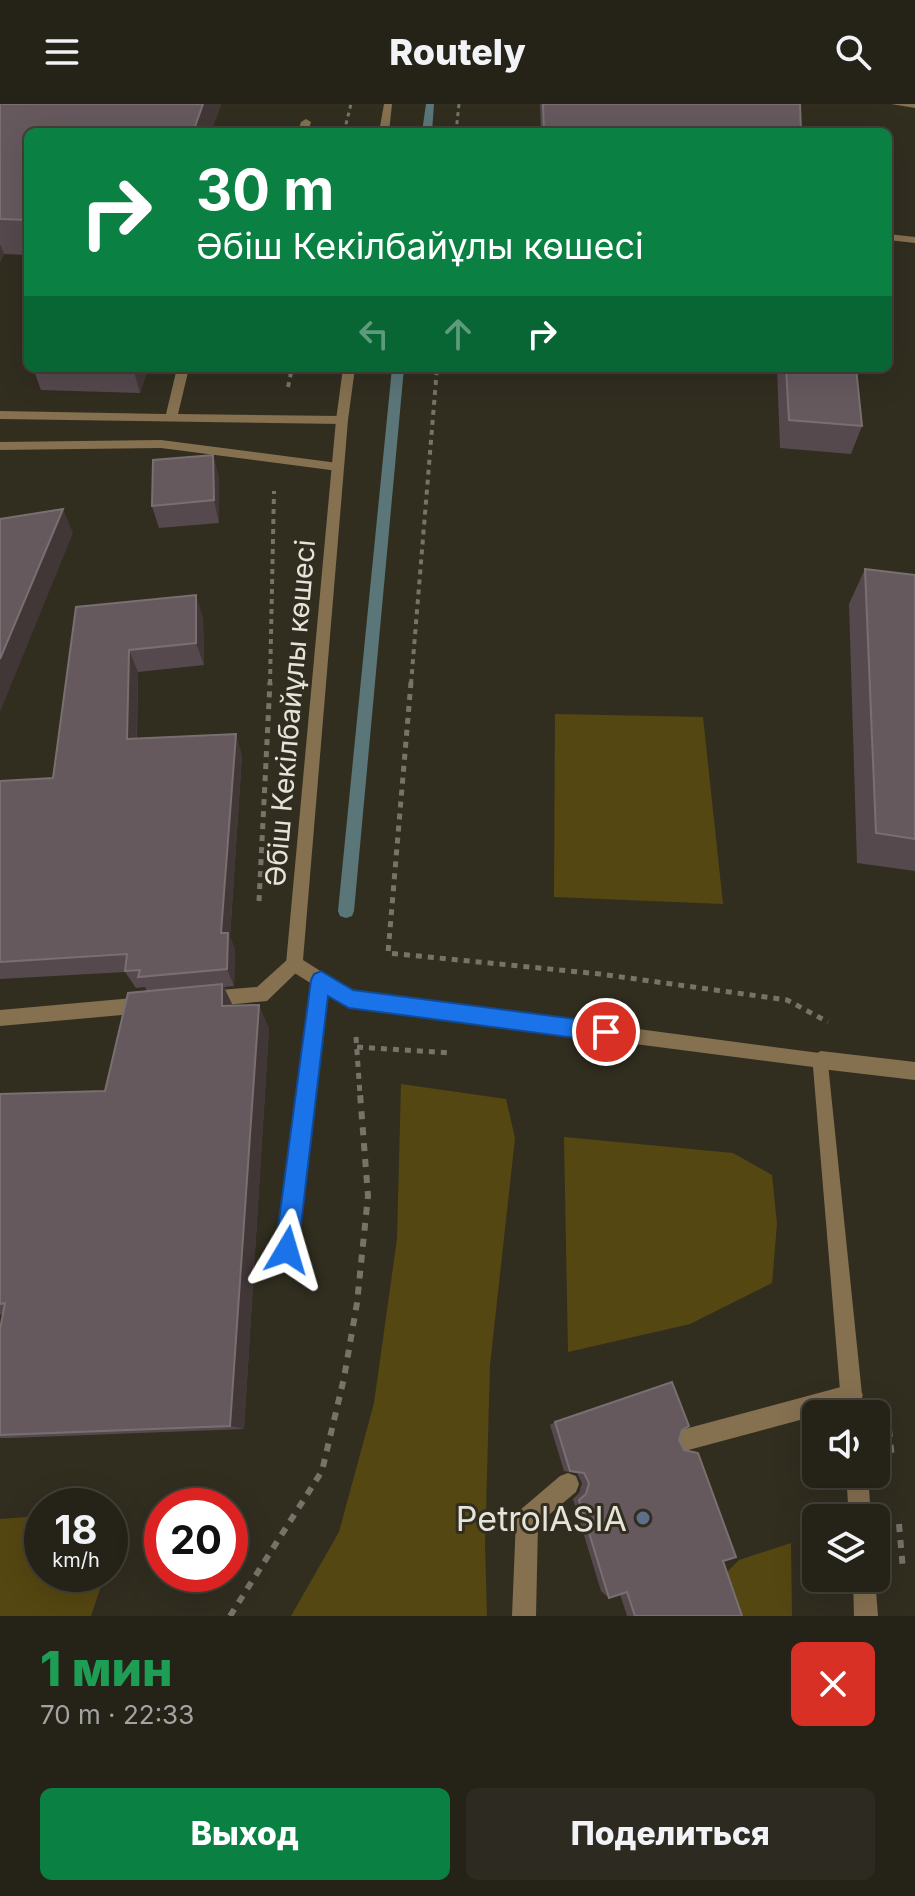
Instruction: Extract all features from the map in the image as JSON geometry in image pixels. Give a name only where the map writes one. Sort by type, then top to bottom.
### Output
[{"type":"street","points":[[385,128],[388,104]]},
{"type":"street","points":[[895,104],[915,105]]},
{"type":"street","points":[[892,237],[915,240]]},
{"type":"street","points":[[171,417],[182,372]]},
{"type":"street","name":"Әбіш Кекілбайұлы көшесі","points":[[294,964],[348,372]]},
{"type":"street","points":[[0,415],[342,420]]},
{"type":"street","points":[[0,446],[161,444],[338,467]]},
{"type":"street","points":[[0,1018],[261,995],[294,964],[349,999],[915,1071]]},
{"type":"street","points":[[287,1250],[321,980]]},
{"type":"street","points":[[821,1060],[853,1400]]},
{"type":"street","points":[[681,1441],[802,1415]]},
{"type":"street","points":[[524,1616],[527,1519],[568,1484]]},
{"type":"street","points":[[865,1592],[866,1616]]},
{"type":"path","points":[[345,128],[351,104]]},
{"type":"path","points":[[456,128],[459,104]]},
{"type":"path","points":[[281,419],[291,372]]},
{"type":"path","points":[[437,372],[388,953],[600,974],[787,1000],[849,1033],[852,1064]]},
{"type":"path","points":[[259,904],[268,755],[275,458]]},
{"type":"path","points":[[230,1616],[322,1471],[344,1378],[357,1303],[368,1196],[357,1047],[451,1053]]},
{"type":"path","points":[[890,1436],[894,1474]]},
{"type":"path","points":[[898,1521],[905,1584]]},
{"type":"shaded area","points":[[555,714],[703,717],[723,904],[554,897]]},
{"type":"shaded area","points":[[401,1084],[506,1099],[515,1138],[490,1365],[485,1546],[487,1616],[291,1616],[339,1532],[374,1403],[397,1239]]},
{"type":"shaded area","points":[[564,1137],[733,1153],[772,1175],[777,1224],[772,1283],[690,1324],[568,1352]]},
{"type":"shaded area","points":[[24,1517],[24,1592],[99,1592],[91,1616],[0,1616],[0,1519]]},
{"type":"shaded area","points":[[791,1543],[792,1616],[734,1616],[721,1578],[739,1560]]},
{"type":"building","points":[[0,104],[203,104],[194,128],[24,128],[24,220],[0,219]]},
{"type":"building","points":[[543,104],[800,104],[801,128],[544,128]]},
{"type":"building","points":[[786,372],[856,372],[862,426],[789,420]]},
{"type":"building","points":[[213,455],[214,500],[152,506],[153,460]]},
{"type":"building","points":[[63,509],[0,659],[0,519]]},
{"type":"building","points":[[865,569],[915,575],[915,839],[876,833]]},
{"type":"building","points":[[196,595],[196,643],[129,650],[127,739],[236,734],[221,933],[228,933],[227,969],[138,977],[140,970],[125,971],[127,954],[0,962],[0,781],[53,778],[76,607]]},
{"type":"building","points":[[222,984],[222,1006],[259,1005],[230,1426],[0,1435],[0,1329],[5,1303],[0,1304],[0,1094],[105,1091],[128,993]]},
{"type":"building","name":"PetrolASIA","points":[[672,1382],[689,1426],[682,1430],[679,1440],[684,1450],[698,1453],[736,1557],[723,1561],[742,1616],[635,1616],[627,1592],[609,1598],[579,1500],[586,1494],[589,1483],[584,1473],[570,1471],[555,1422]]},
{"type":"waterway","points":[[427,128],[430,104]]},
{"type":"waterway","points":[[346,911],[398,372]]},
{"type":"place","name":"PetrolASIA","points":[[643,1518]]},
{"type":"route","points":[[287,1250],[321,980],[349,999],[606,1032]]}]
